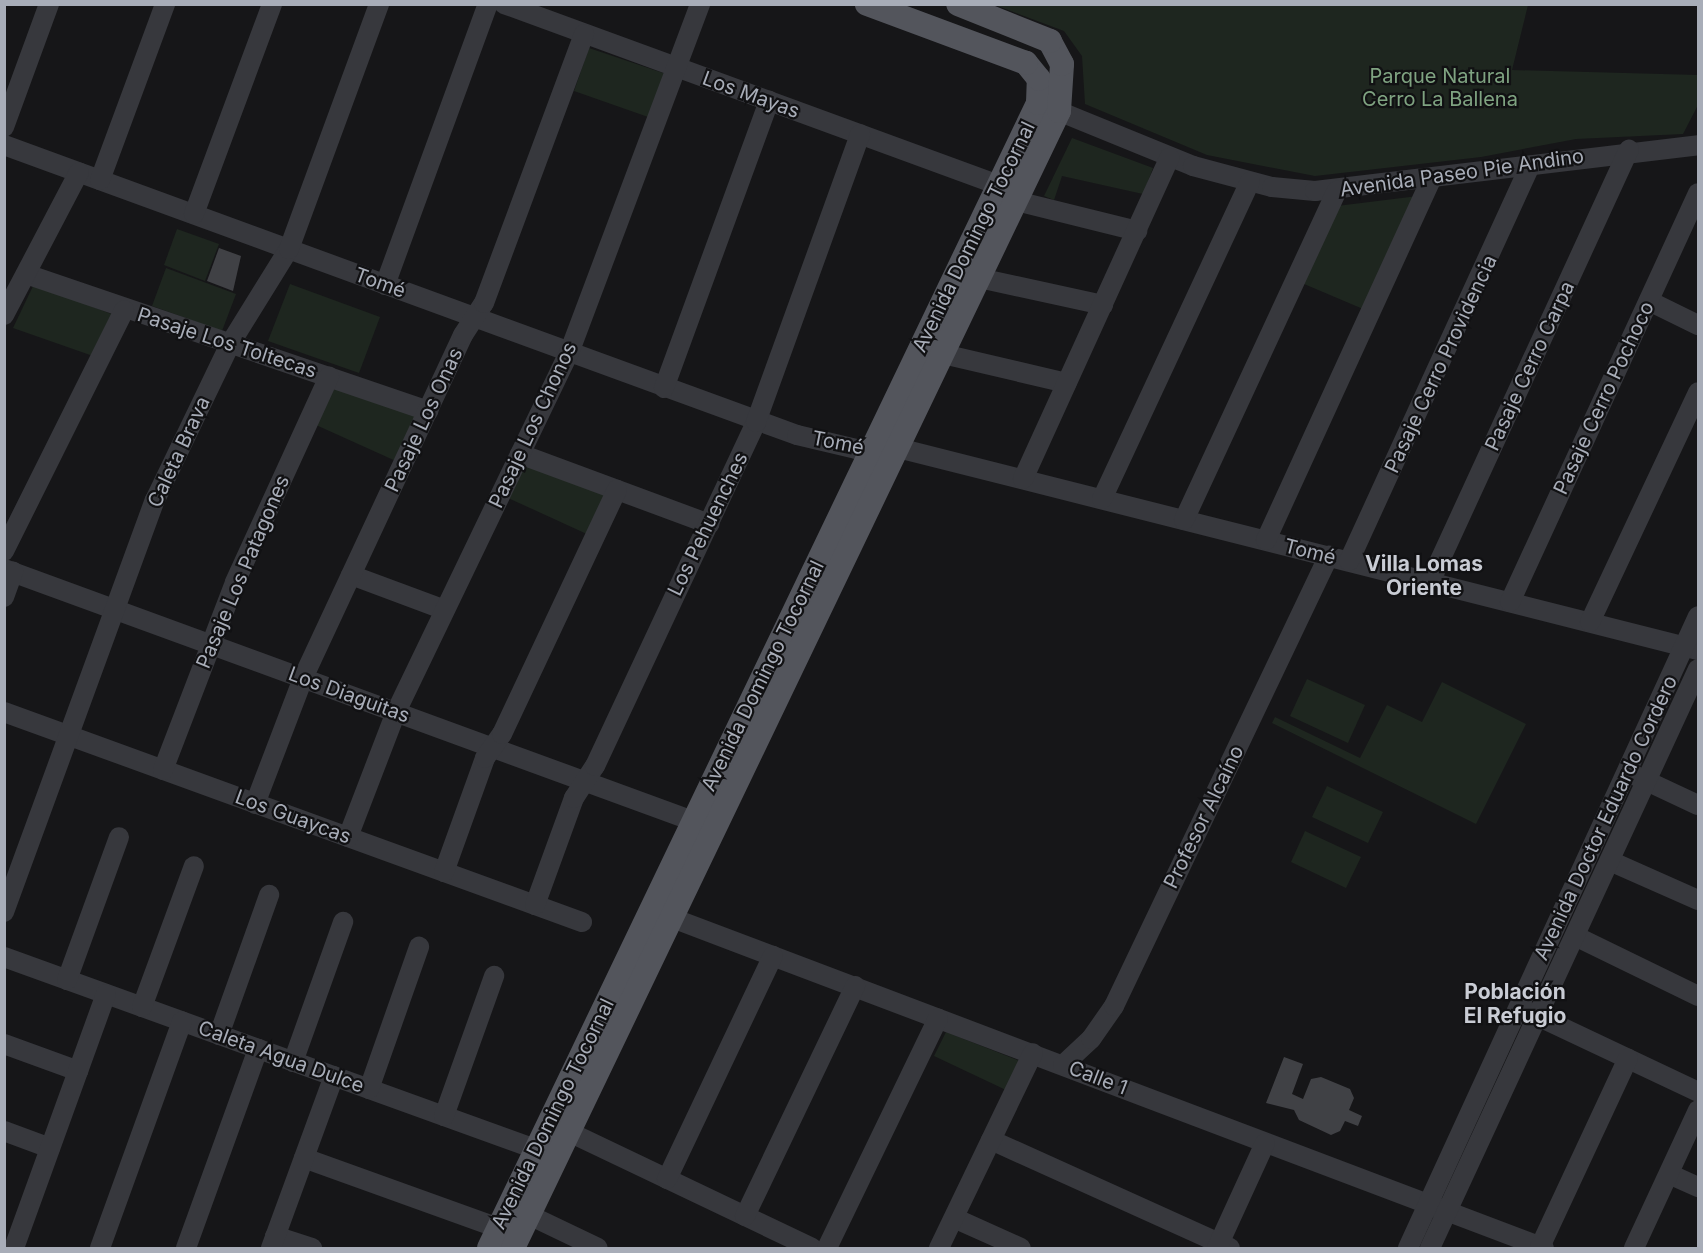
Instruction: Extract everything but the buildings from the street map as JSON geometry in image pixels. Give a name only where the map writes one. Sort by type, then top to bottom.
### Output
[{"type":"main road","points":[[867,4],[1026,63],[1039,79],[1049,107]]},
{"type":"main road","points":[[958,4],[1050,42],[1062,64],[1049,107]]},
{"type":"main road","name":"Avenida Domingo Tocornal","points":[[513,1248],[529,1215],[546,1153],[569,1132],[661,913],[693,821],[872,450],[1007,193],[1049,107]]},
{"type":"main road","name":"Avenida Domingo Tocornal","points":[[493,1238],[546,1153],[661,913],[898,448],[979,278],[1007,193]]},
{"type":"street","points":[[4,127],[50,4]]},
{"type":"street","points":[[100,180],[165,4]]},
{"type":"street","points":[[194,214],[272,4]]},
{"type":"street","name":"Caleta Brava","points":[[4,912],[155,500],[230,344],[290,249],[379,4]]},
{"type":"street","points":[[386,285],[488,4]]},
{"type":"street","name":"Los Mayas","points":[[504,4],[860,134],[1007,193],[1137,231]]},
{"type":"street","name":"Pasaje Los Chonos","points":[[348,837],[396,712],[569,353],[700,4]]},
{"type":"street","name":"Pasaje Los Onas","points":[[255,804],[303,678],[474,318],[584,34]]},
{"type":"street","points":[[664,388],[770,101]]},
{"type":"street","name":"Avenida Paseo Pie Andino","points":[[1049,107],[1169,158],[1250,182],[1336,191],[1430,181],[1629,150],[1698,145]]},
{"type":"street","name":"Los Pehuenches","points":[[535,905],[585,782],[756,422],[860,134]]},
{"type":"street","name":"Tomé","points":[[4,145],[756,422],[872,450],[898,448],[1691,648]]},
{"type":"street","name":"Pasaje Cerro Carpa","points":[[1430,582],[1629,150]]},
{"type":"street","points":[[1023,479],[1169,158]]},
{"type":"street","name":"Pasaje Cerro Providencia","points":[[1349,561],[1530,165]]},
{"type":"street","points":[[4,315],[79,172]]},
{"type":"street","points":[[1266,540],[1430,181]]},
{"type":"street","points":[[1102,499],[1250,182]]},
{"type":"street","points":[[1184,520],[1336,191]]},
{"type":"street","name":"Pasaje Cerro Pochoco","points":[[1510,602],[1698,193]]},
{"type":"street","name":"Pasaje Los Toltecas","points":[[26,274],[124,310],[329,376],[428,411]]},
{"type":"street","points":[[979,278],[1103,305]]},
{"type":"street","points":[[1649,301],[1698,325]]},
{"type":"street","points":[[4,551],[124,310]]},
{"type":"street","points":[[943,354],[1067,383]]},
{"type":"street","name":"Pasaje Los Patagones","points":[[163,770],[211,644],[329,376]]},
{"type":"street","points":[[1590,622],[1698,392]]},
{"type":"street","points":[[520,454],[709,524]]},
{"type":"street","points":[[444,872],[492,747],[617,490]]},
{"type":"street","name":"Profesor Alcaíno","points":[[1063,1065],[1091,1039],[1114,1006],[1329,556]]},
{"type":"street","points":[[4,597],[9,570]]},
{"type":"street","name":"Los Diaguitas","points":[[9,570],[693,821]]},
{"type":"street","points":[[351,575],[445,610]]},
{"type":"street","name":"Avenida Doctor Eduardo Cordero","points":[[1408,1248],[1627,772],[1691,648],[1698,616]]},
{"type":"street","name":"Avenida Doctor Eduardo Cordero","points":[[1430,1248],[1698,669]]},
{"type":"street","name":"Los Guaycas","points":[[4,712],[582,922]]},
{"type":"street","points":[[1627,772],[1698,805]]},
{"type":"street","points":[[67,980],[119,837]]},
{"type":"street","points":[[1610,861],[1698,900]]},
{"type":"street","points":[[142,1007],[194,866]]},
{"type":"street","points":[[219,1035],[269,895]]},
{"type":"street","name":"Calle 1","points":[[661,913],[1542,1248]]},
{"type":"street","points":[[293,1062],[343,922]]},
{"type":"street","points":[[1575,936],[1698,996]]},
{"type":"street","points":[[369,1089],[419,947]]},
{"type":"street","points":[[667,1179],[773,956]]},
{"type":"street","name":"Caleta Agua Dulce","points":[[4,957],[546,1153]]},
{"type":"street","points":[[444,1116],[494,976]]},
{"type":"street","points":[[745,1216],[855,986]]},
{"type":"street","points":[[14,1248],[106,994]]},
{"type":"street","points":[[1519,1007],[1698,1092]]},
{"type":"street","points":[[827,1248],[938,1018]]},
{"type":"street","points":[[100,1248],[182,1021]]},
{"type":"street","points":[[4,1044],[78,1071]]},
{"type":"street","points":[[186,1248],[258,1049]]},
{"type":"street","points":[[939,1248],[1033,1053]]},
{"type":"street","points":[[1542,1248],[1628,1058]]},
{"type":"street","points":[[312,1248],[273,1242],[334,1076]]},
{"type":"street","points":[[1634,1248],[1698,1110]]},
{"type":"street","points":[[4,1131],[51,1148]]},
{"type":"street","points":[[569,1132],[745,1216],[799,1246]]},
{"type":"street","points":[[991,1140],[1222,1247],[1265,1143]]},
{"type":"street","points":[[304,1158],[493,1238]]},
{"type":"street","points":[[1669,1174],[1698,1187]]},
{"type":"street","points":[[529,1215],[598,1248]]},
{"type":"street","points":[[954,1218],[1021,1248]]},
{"type":"green space","name":"Parque Natural Cerro La Ballena","points":[[995,5],[1528,5],[1512,70],[1698,75],[1698,105],[1683,134],[1576,139],[1481,157],[1315,176],[1207,155],[1085,104],[1082,56],[1064,31]]},
{"type":"green space","points":[[589,48],[666,74],[651,118],[574,91]]},
{"type":"green space","points":[[1072,138],[1153,168],[1143,194],[1062,176],[1054,200],[1044,196]]},
{"type":"green space","points":[[1418,196],[1363,309],[1297,281],[1337,206]]},
{"type":"green space","points":[[177,229],[219,244],[205,281],[164,265]]},
{"type":"green space","points":[[166,268],[236,294],[222,331],[152,306]]},
{"type":"green space","points":[[34,284],[114,315],[93,356],[13,328]]},
{"type":"green space","points":[[290,284],[380,317],[359,373],[268,341]]},
{"type":"green space","points":[[334,386],[420,417],[398,462],[316,425]]},
{"type":"green space","points":[[523,462],[609,496],[589,535],[506,497]]},
{"type":"green space","points":[[1307,679],[1365,705],[1348,743],[1290,716]]},
{"type":"green space","points":[[1442,682],[1526,724],[1476,824],[1272,723],[1275,717],[1360,758],[1387,705],[1422,722]]},
{"type":"green space","points":[[1327,786],[1383,812],[1368,843],[1312,817]]},
{"type":"green space","points":[[1305,831],[1361,857],[1346,888],[1291,862]]},
{"type":"green space","points":[[946,1032],[1020,1061],[1006,1090],[934,1056]]},
{"type":"district","name":"Villa Lomas Oriente","points":[[1424,576]]},
{"type":"district","name":"Población El Refugio","points":[[1515,1004]]}]
